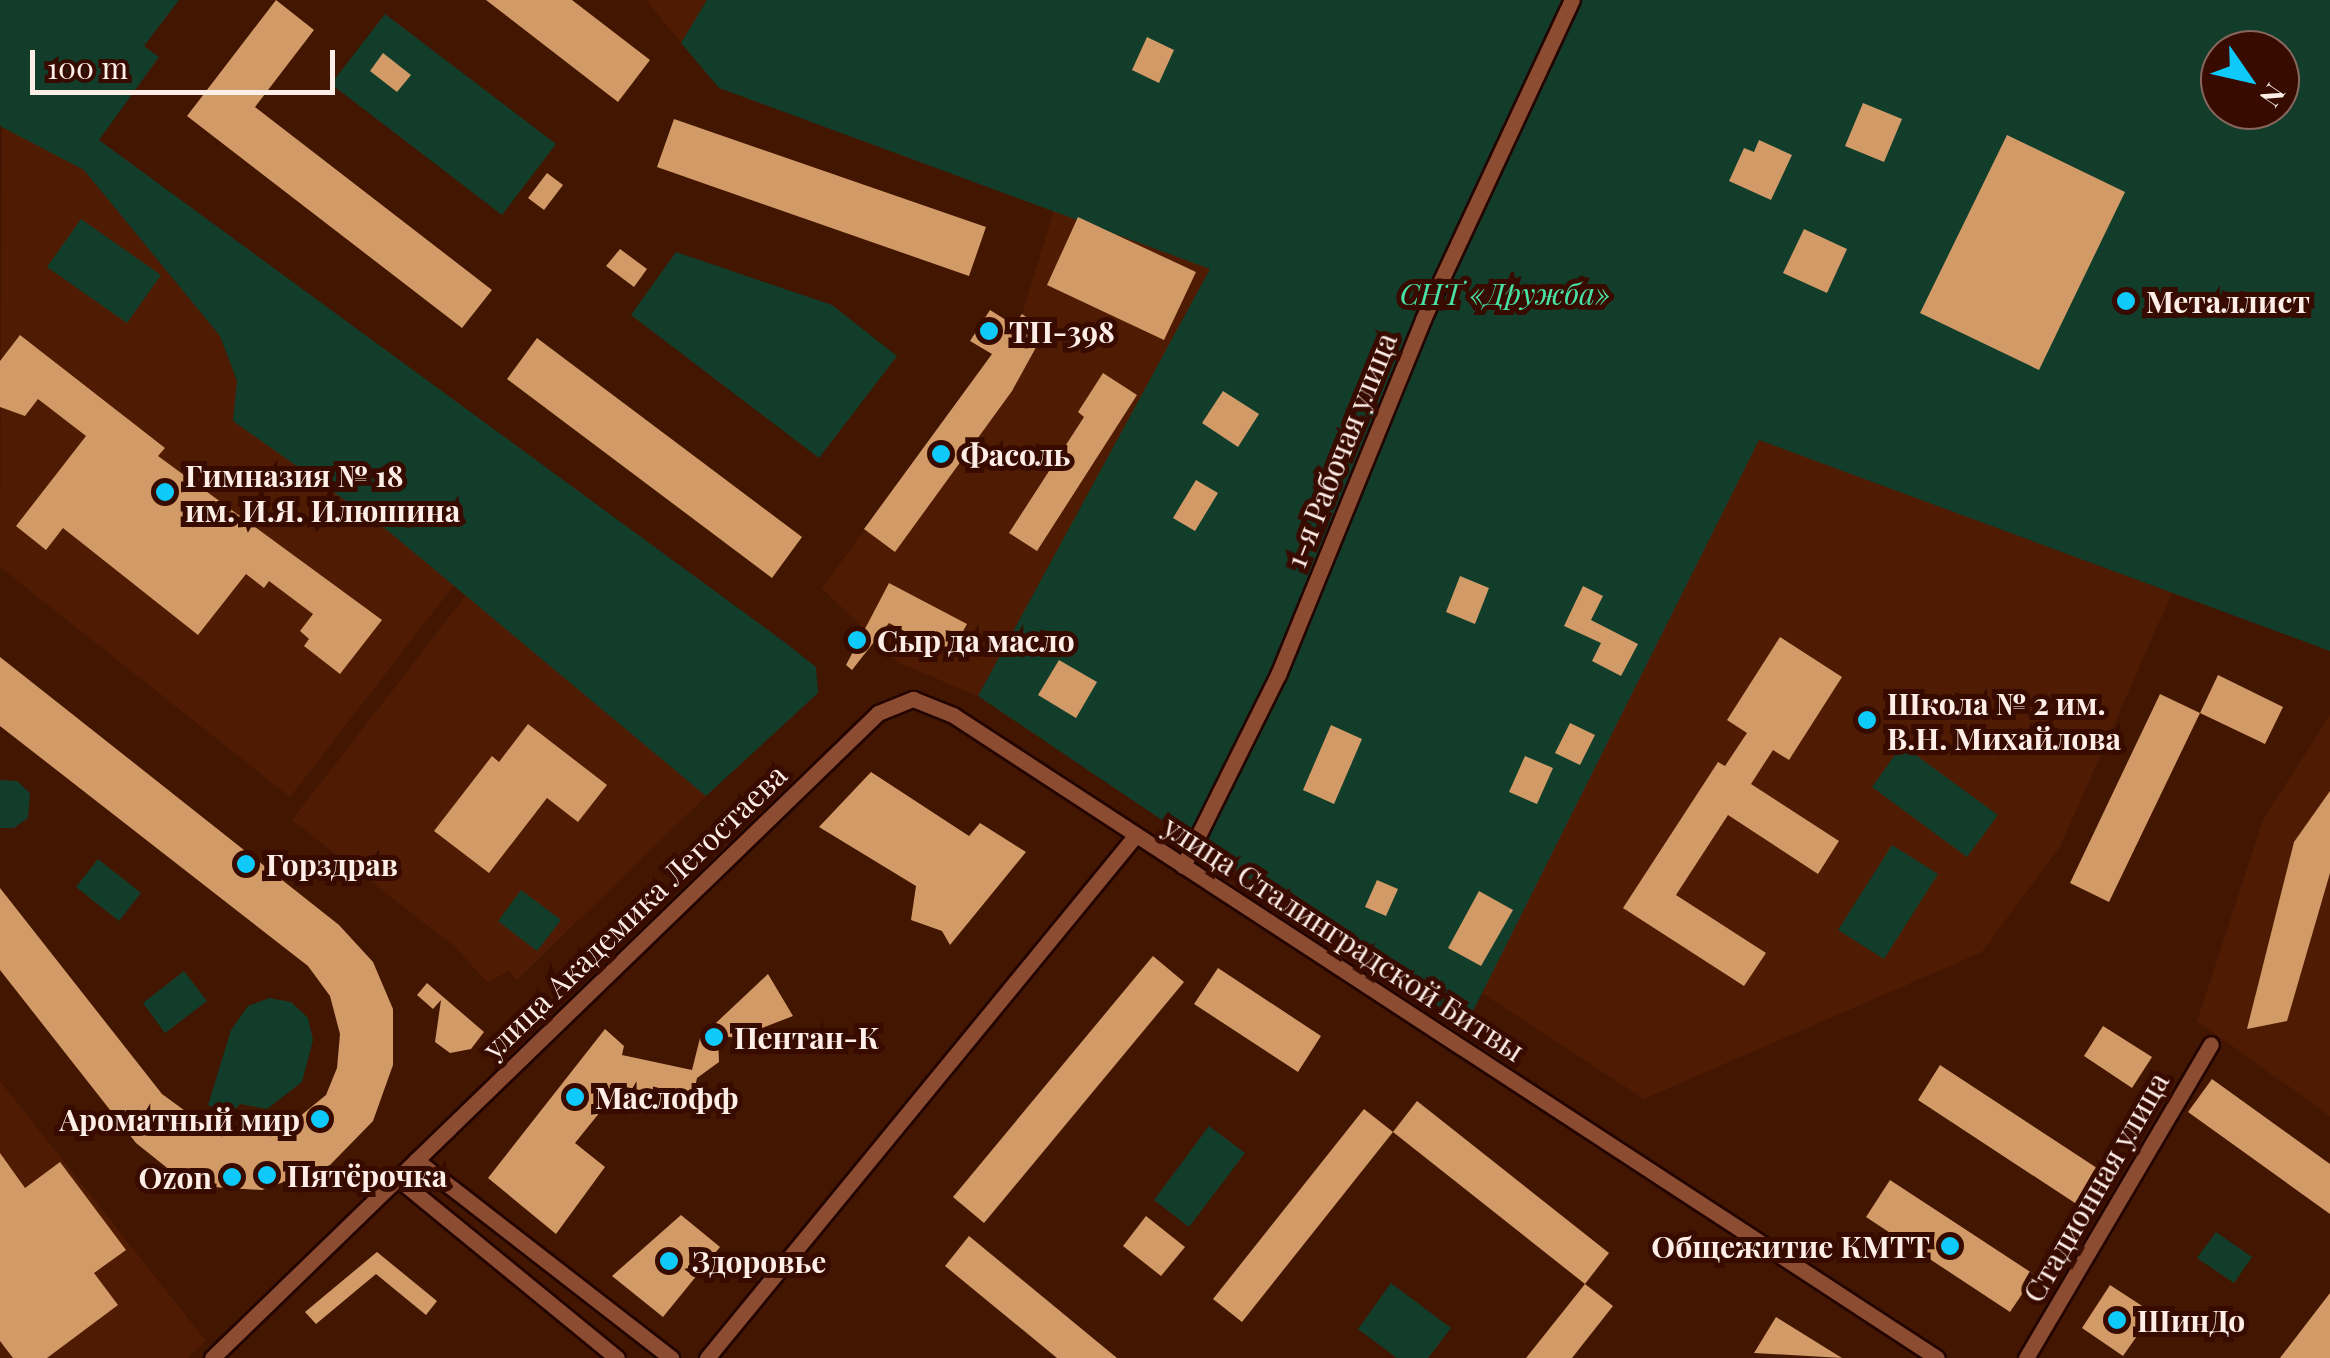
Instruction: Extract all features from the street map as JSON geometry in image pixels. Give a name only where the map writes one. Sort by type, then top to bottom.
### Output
[{"type":"street","name":"1-я Рабочая улица","points":[[1183,866],[1278,675],[1423,318],[1572,0]]},
{"type":"street","name":"улица Академика Легостаева","points":[[212,1358],[895,704],[914,699],[953,715],[1136,836]]},
{"type":"street","name":"улица Сталинградской Битвы","points":[[707,1358],[1136,836],[1937,1358]]},
{"type":"street","name":"Стадионная улица","points":[[2026,1358],[2211,1044]]},
{"type":"street","points":[[416,1160],[671,1358]]},
{"type":"street","points":[[397,1178],[617,1358]]},
{"type":"shaded area","points":[[646,0],[707,0],[681,43]]},
{"type":"shaded area","name":"Гимназия № 18 им. И.Я. Илюшина","points":[[2,123],[84,170],[220,336],[237,381],[387,530],[454,585],[290,797],[0,567]]},
{"type":"shaded area","points":[[1055,207],[1211,269],[978,696],[899,663],[822,588],[1022,314]]},
{"type":"shaded area","name":"Школа № 2 им. В.Н. Михайлова","points":[[1759,439],[2172,593],[2060,847],[1982,952],[1644,1099],[1482,993]]},
{"type":"shaded area","points":[[467,594],[706,796],[517,980],[509,971],[487,982],[454,946],[292,820]]},
{"type":"shaded area","points":[[2330,715],[2330,1116],[2197,1021],[2263,820]]},
{"type":"shaded area","points":[[0,1081],[206,1341],[188,1358],[0,1358]]},
{"type":"green space","points":[[0,0],[179,0],[144,46],[159,57],[99,140],[783,641],[816,667],[818,693],[706,796],[387,530],[233,421],[237,381],[220,336],[84,170],[0,126]]},
{"type":"green space","name":"СНТ «Дружба»","points":[[707,0],[2330,0],[2330,651],[1759,440],[1466,1025],[978,696],[1210,269],[719,88],[681,43]]},
{"type":"green space","points":[[385,14],[556,144],[502,215],[331,84]]},
{"type":"green space","points":[[81,219],[161,275],[127,323],[47,267]]},
{"type":"green space","points":[[676,252],[832,305],[897,356],[819,458],[631,315]]},
{"type":"green space","points":[[1902,745],[1998,815],[1967,857],[1872,787]]},
{"type":"green space","points":[[0,780],[17,781],[30,793],[28,818],[14,828],[0,828]]},
{"type":"green space","points":[[1892,845],[1938,874],[1884,959],[1838,930]]},
{"type":"green space","points":[[98,859],[141,893],[119,921],[76,887]]},
{"type":"green space","points":[[521,890],[561,920],[537,951],[498,921]]},
{"type":"green space","points":[[184,971],[207,1001],[165,1033],[143,1003]]},
{"type":"green space","points":[[269,998],[291,1002],[308,1018],[313,1040],[302,1082],[267,1109],[240,1104],[230,1115],[208,1105],[231,1030],[248,1006]]},
{"type":"green space","points":[[1209,1126],[1245,1153],[1189,1227],[1154,1200]]},
{"type":"green space","points":[[2216,1232],[2252,1257],[2234,1283],[2197,1258]]},
{"type":"green space","points":[[1391,1283],[1451,1328],[1428,1358],[1397,1358],[1358,1329]]},
{"type":"building","points":[[276,0],[314,30],[255,107],[492,290],[462,328],[187,116]]},
{"type":"building","points":[[486,0],[572,0],[650,60],[618,102]]},
{"type":"building","points":[[1147,37],[1174,50],[1159,83],[1132,70]]},
{"type":"building","points":[[383,53],[411,75],[397,92],[370,71]]},
{"type":"building","points":[[1863,103],[1902,119],[1884,162],[1845,146]]},
{"type":"building","points":[[674,119],[986,227],[969,276],[657,167]]},
{"type":"building","points":[[2007,135],[2125,192],[2039,370],[1920,313]]},
{"type":"building","points":[[1759,140],[1792,155],[1771,200],[1729,181],[1744,148],[1754,152]]},
{"type":"building","points":[[547,173],[563,185],[544,210],[528,198]]},
{"type":"building","points":[[1078,217],[1196,272],[1164,340],[1047,285]]},
{"type":"building","points":[[1804,229],[1847,249],[1827,293],[1783,273]]},
{"type":"building","points":[[620,249],[647,269],[634,287],[606,266]]},
{"type":"building","points":[[990,310],[1014,325],[1022,314],[1045,331],[1012,391],[895,552],[864,529],[992,354],[970,341]]},
{"type":"building","points":[[20,335],[165,448],[158,456],[382,620],[340,674],[304,646],[309,639],[300,631],[313,614],[269,581],[264,588],[246,574],[198,635],[63,528],[46,550],[16,526],[86,436],[38,399],[25,416],[0,407],[0,361]]},
{"type":"building","points":[[537,338],[802,537],[772,578],[507,379]]},
{"type":"building","points":[[1103,373],[1137,395],[1037,551],[1009,533],[1084,417],[1078,412]]},
{"type":"building","points":[[1223,391],[1259,414],[1238,447],[1202,423]]},
{"type":"building","points":[[1196,480],[1218,493],[1195,531],[1173,518]]},
{"type":"building","points":[[1460,576],[1489,588],[1475,624],[1446,612]]},
{"type":"building","points":[[889,583],[967,624],[950,655],[889,623],[852,670],[846,665]]},
{"type":"building","points":[[1583,586],[1603,596],[1591,620],[1638,644],[1621,676],[1592,661],[1601,643],[1564,626]]},
{"type":"building","points":[[1780,637],[1842,677],[1789,760],[1773,750],[1751,784],[1839,841],[1818,874],[1728,815],[1676,895],[1766,953],[1744,986],[1623,908],[1718,762],[1725,766],[1747,733],[1727,720]]},
{"type":"building","points":[[0,657],[339,925],[373,962],[393,1009],[393,1065],[373,1121],[330,1165],[262,1190],[213,1187],[171,1171],[136,1143],[0,970],[0,888],[162,1094],[218,1135],[277,1135],[326,1095],[337,1068],[340,1034],[330,996],[308,966],[0,726]]},
{"type":"building","points":[[1059,660],[1097,682],[1076,718],[1038,695]]},
{"type":"building","points":[[2218,675],[2283,707],[2265,744],[2200,713]]},
{"type":"building","points":[[2160,694],[2200,713],[2109,902],[2070,883]]},
{"type":"building","points":[[1570,723],[1595,735],[1580,765],[1555,753]]},
{"type":"building","points":[[528,724],[607,785],[578,822],[547,798],[489,873],[434,831],[492,756],[499,762]]},
{"type":"building","points":[[1331,725],[1362,739],[1334,804],[1303,790]]},
{"type":"building","points":[[1525,756],[1553,768],[1537,804],[1509,792]]},
{"type":"building","points":[[871,772],[969,836],[980,823],[1026,852],[950,945],[942,931],[911,920],[916,886],[819,827]]},
{"type":"building","points":[[2330,791],[2330,873],[2287,1021],[2247,1029],[2294,842]]},
{"type":"building","points":[[1377,880],[1398,889],[1386,916],[1365,907]]},
{"type":"building","points":[[1479,891],[1513,910],[1481,966],[1448,948]]},
{"type":"building","points":[[1153,956],[1184,982],[984,1223],[953,1197]]},
{"type":"building","points":[[1218,968],[1321,1036],[1298,1072],[1194,1004]]},
{"type":"building","points":[[768,974],[793,1016],[736,1038],[718,1035],[719,1062],[697,1078],[692,1101],[621,1086],[575,1143],[605,1167],[556,1234],[488,1178],[605,1029],[624,1046],[622,1055],[692,1070],[700,1038]]},
{"type":"building","points":[[427,983],[484,1032],[471,1049],[450,1053],[435,1042],[441,1000],[433,1009],[417,995]]},
{"type":"building","points":[[2103,1026],[2152,1057],[2132,1088],[2084,1056]]},
{"type":"building","points":[[1940,1065],[2100,1170],[2078,1205],[1918,1100]]},
{"type":"building","points":[[2212,1079],[2330,1164],[2330,1214],[2188,1112]]},
{"type":"building","points":[[1417,1101],[1609,1253],[1585,1284],[1393,1132]]},
{"type":"building","points":[[1364,1109],[1393,1132],[1242,1322],[1213,1299]]},
{"type":"building","points":[[0,1153],[25,1188],[60,1162],[126,1250],[94,1273],[118,1305],[47,1358],[13,1358],[0,1341]]},
{"type":"building","name":"Общежитие КМТТ","points":[[1890,1180],[2035,1275],[2010,1312],[1866,1217]]},
{"type":"building","name":"Здоровье","points":[[681,1215],[720,1247],[663,1317],[612,1276]]},
{"type":"building","points":[[1146,1216],[1185,1247],[1161,1276],[1123,1246]]},
{"type":"building","points":[[969,1236],[1117,1358],[1057,1358],[945,1266]]},
{"type":"building","points":[[377,1252],[437,1301],[426,1315],[376,1274],[316,1324],[305,1312]]},
{"type":"building","points":[[1585,1284],[1613,1306],[1572,1358],[1526,1358]]},
{"type":"building","name":"ШинДо","points":[[2110,1285],[2153,1313],[2123,1356],[2082,1328]]},
{"type":"building","points":[[2330,1293],[2330,1358],[2280,1358]]},
{"type":"building","points":[[1776,1317],[1842,1358],[1754,1353]]},
{"type":"place","name":"Металлист","points":[[2126,301]]},
{"type":"place","name":"ТП-398","points":[[989,331]]},
{"type":"place","name":"Фасоль","points":[[941,454]]},
{"type":"place","name":"Гимназия № 18 им. И.Я. Илюшина","points":[[165,492]]},
{"type":"place","name":"Сыр да масло","points":[[857,640]]},
{"type":"place","name":"Школа № 2 им. В.Н. Михайлова","points":[[1867,720]]},
{"type":"place","name":"Горздрав","points":[[246,864]]},
{"type":"place","name":"Пентан-К","points":[[714,1037]]},
{"type":"place","name":"Маслофф","points":[[575,1097]]},
{"type":"place","name":"Ароматный мир","points":[[320,1119]]},
{"type":"place","name":"Пятёрочка","points":[[267,1175]]},
{"type":"place","name":"Ozon","points":[[232,1177]]},
{"type":"place","name":"Общежитие КМТТ","points":[[1950,1246]]},
{"type":"place","name":"Здоровье","points":[[669,1261]]},
{"type":"place","name":"ШинДо","points":[[2117,1320]]}]
